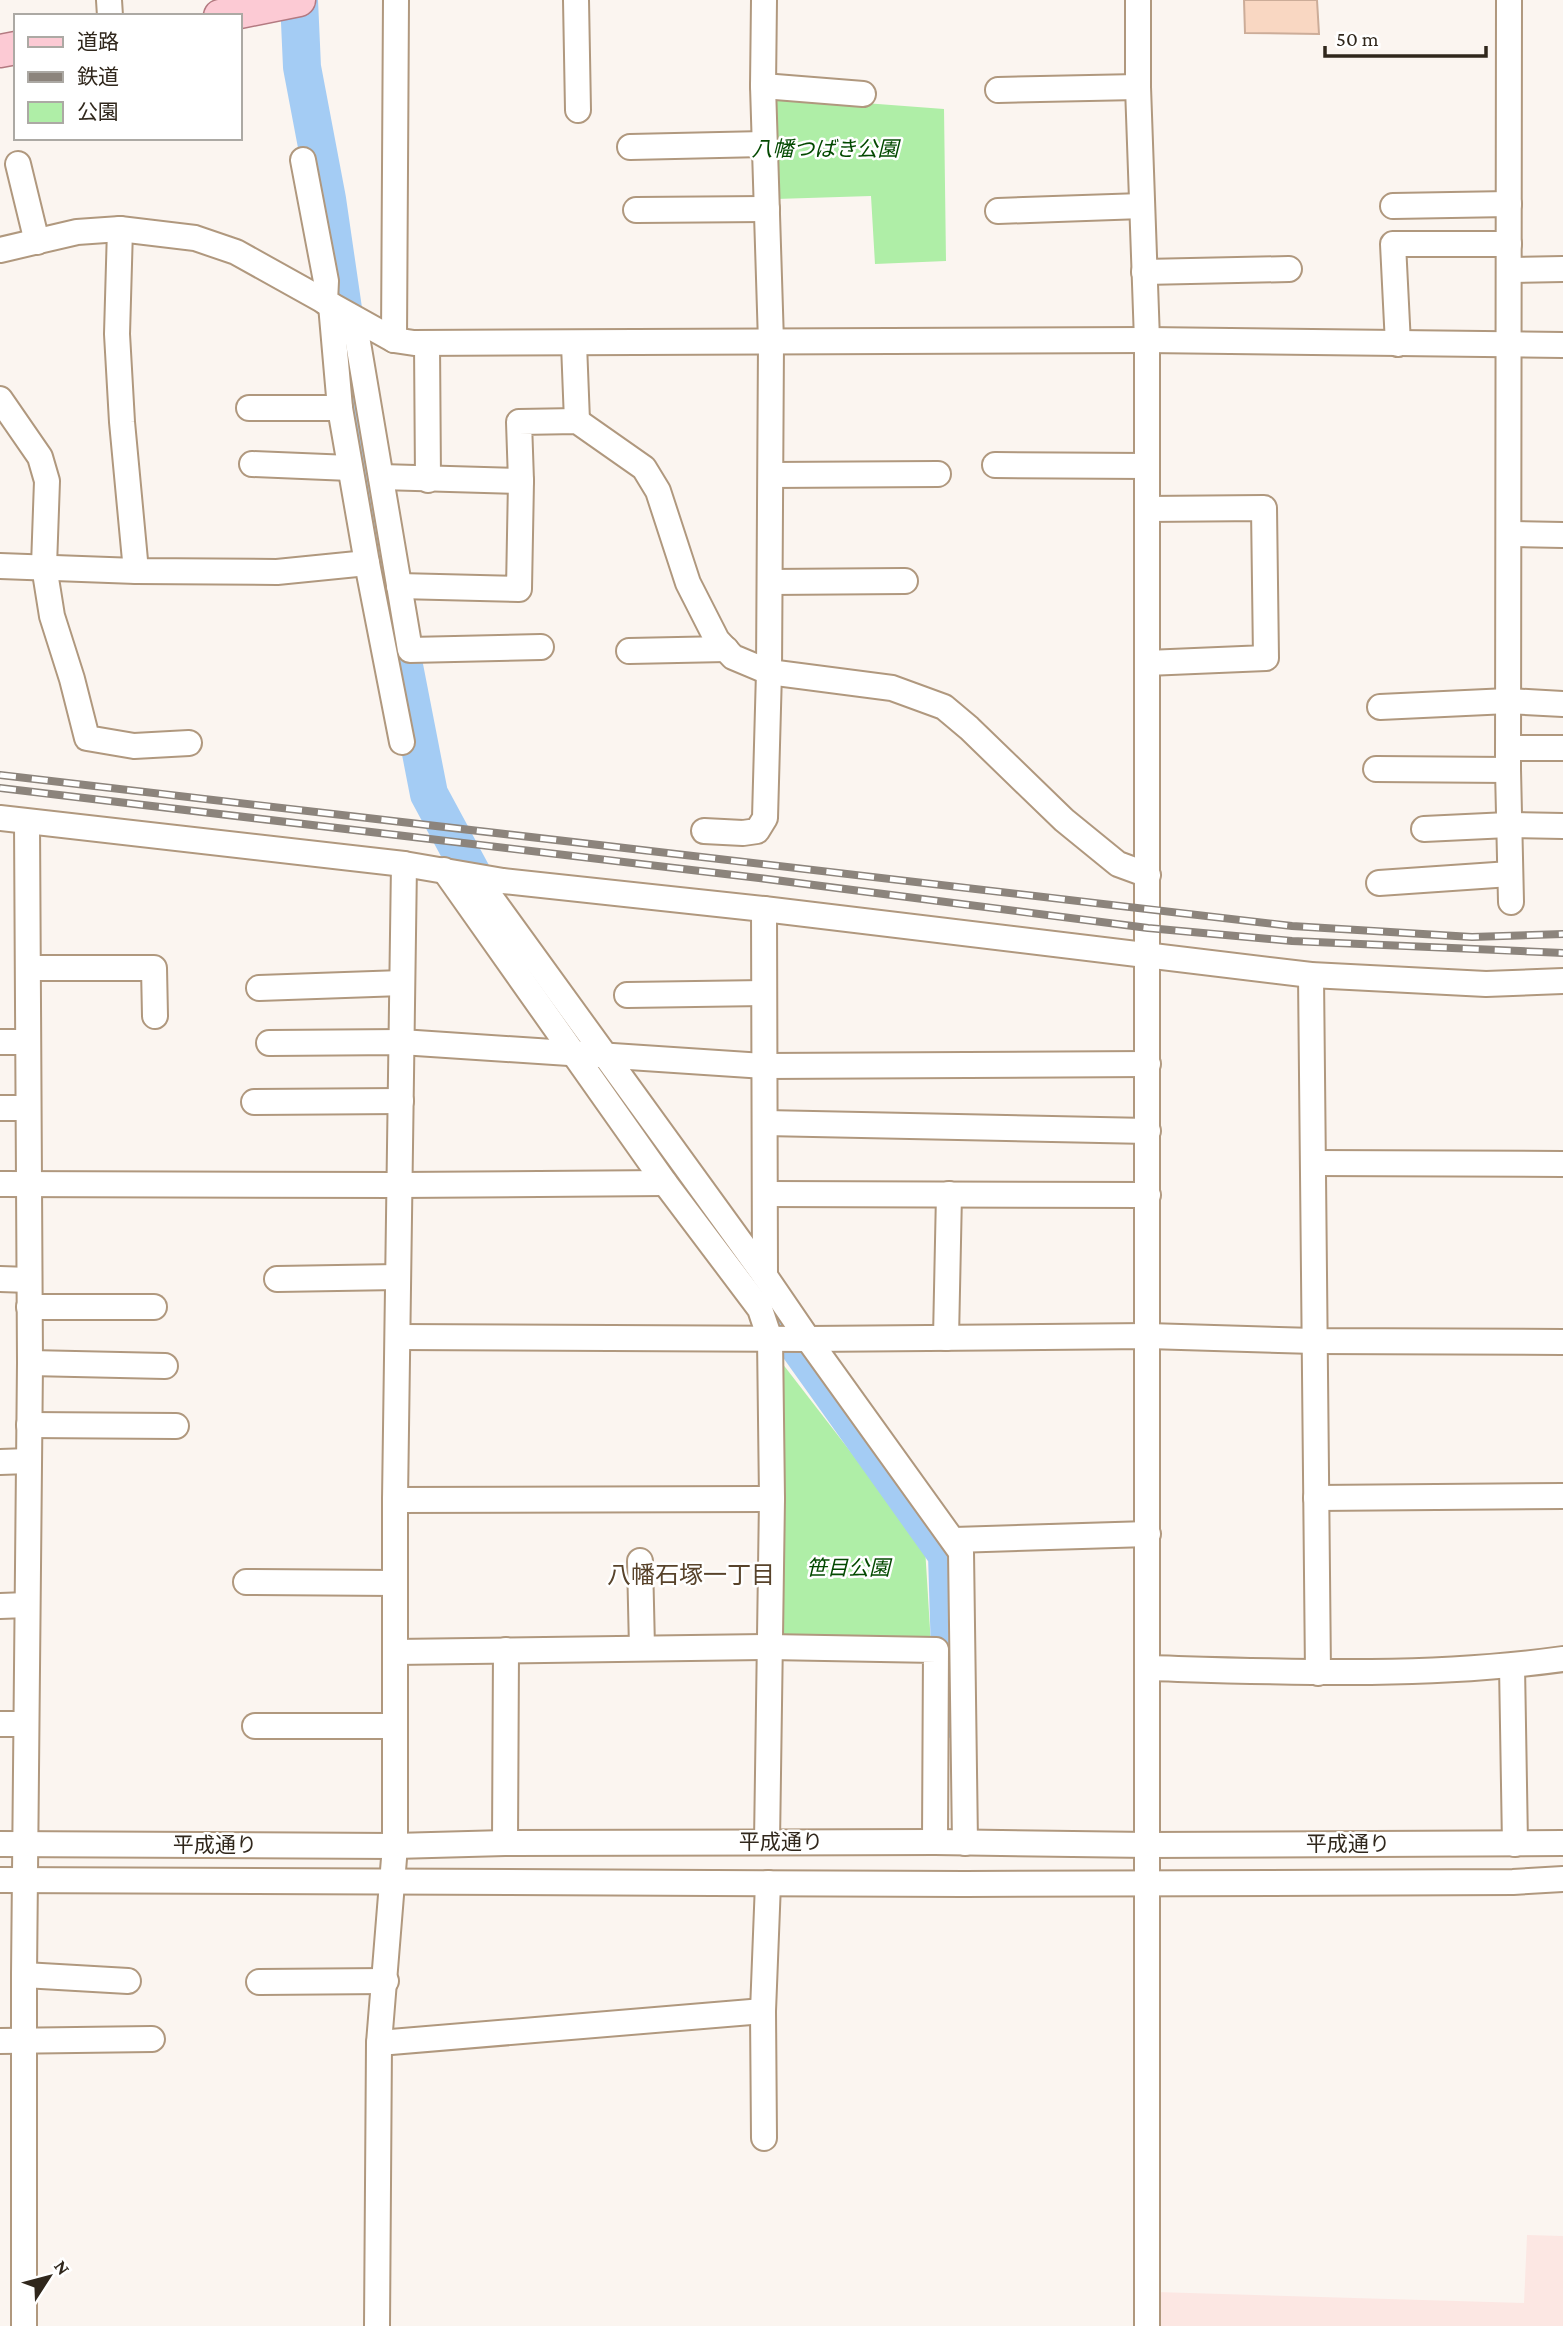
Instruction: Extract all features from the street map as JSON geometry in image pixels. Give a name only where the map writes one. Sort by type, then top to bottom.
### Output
[{"type":"main road","points":[[230,14],[282,3]]},
{"type":"street","points":[[394,340],[396,0]]},
{"type":"street","points":[[576,0],[578,110]]},
{"type":"street","points":[[704,831],[757,831],[765,818],[769,672],[771,342],[763,86],[764,0]]},
{"type":"street","points":[[1138,0],[1138,87],[1147,340],[1147,2326]]},
{"type":"street","points":[[1509,0],[1508,825],[1511,902]]},
{"type":"street","points":[[763,86],[863,94]]},
{"type":"street","points":[[998,90],[1138,87]]},
{"type":"street","points":[[630,146],[765,144]]},
{"type":"street","points":[[303,160],[326,281],[340,311],[381,477],[410,650],[541,647]]},
{"type":"street","points":[[18,164],[37,242]]},
{"type":"street","points":[[1393,206],[1509,204]]},
{"type":"street","points":[[998,211],[1142,206]]},
{"type":"street","points":[[636,210],[767,209]]},
{"type":"street","points":[[120,229],[117,334],[136,570]]},
{"type":"street","points":[[0,250],[77,232],[120,229],[195,239],[236,252],[394,340],[428,343],[1147,340],[1563,345]]},
{"type":"street","points":[[1398,344],[1392,244],[1508,244]]},
{"type":"street","points":[[1509,270],[1563,269]]},
{"type":"street","points":[[1144,272],[1289,270]]},
{"type":"street","points":[[340,311],[340,408],[366,563],[402,742]]},
{"type":"street","points":[[428,343],[428,480]]},
{"type":"street","points":[[575,344],[577,421]]},
{"type":"street","points":[[0,399],[40,457],[47,481],[44,566],[52,615],[87,738],[134,746],[189,743]]},
{"type":"street","points":[[249,408],[340,408]]},
{"type":"street","points":[[399,586],[519,589],[519,422],[577,421],[644,468],[658,491],[688,583],[717,640],[733,657],[769,672],[892,688],[944,707],[970,728],[1064,820],[1118,864],[1148,875]]},
{"type":"street","points":[[252,464],[350,468]]},
{"type":"street","points":[[995,465],[1147,466]]},
{"type":"street","points":[[771,475],[938,474]]},
{"type":"street","points":[[381,477],[521,481]]},
{"type":"street","points":[[1147,509],[1264,508],[1266,658],[1147,663]]},
{"type":"street","points":[[1509,534],[1563,535]]},
{"type":"street","points":[[0,566],[277,572],[366,563]]},
{"type":"street","points":[[770,582],[905,580]]},
{"type":"street","points":[[629,651],[726,649]]},
{"type":"street","points":[[1380,707],[1508,701],[1563,704]]},
{"type":"street","points":[[1376,769],[1508,759],[1563,748]]},
{"type":"street","points":[[0,818],[404,864],[475,877],[1311,975],[1486,984],[1563,981]]},
{"type":"street","points":[[24,2326],[12,2041],[24,1976],[30,1363],[27,822]]},
{"type":"street","points":[[1424,829],[1508,825],[1563,826]]},
{"type":"street","points":[[377,2326],[379,2043],[396,1846],[395,1500],[404,864]]},
{"type":"street","points":[[443,870],[664,1183],[760,1309],[770,1339],[772,1499],[767,1842]]},
{"type":"street","points":[[1379,884],[1510,874]]},
{"type":"street","points":[[475,877],[765,1276],[961,1552],[965,1843]]},
{"type":"street","points":[[764,909],[765,1276]]},
{"type":"street","points":[[28,968],[154,968],[155,1016]]},
{"type":"street","points":[[1311,975],[1318,1673]]},
{"type":"street","points":[[260,988],[402,983]]},
{"type":"street","points":[[627,995],[764,993]]},
{"type":"street","points":[[0,1042],[28,1042]]},
{"type":"street","points":[[268,1043],[401,1042],[765,1066],[1148,1064]]},
{"type":"street","points":[[254,1102],[401,1101]]},
{"type":"street","points":[[0,1108],[28,1108]]},
{"type":"street","points":[[765,1123],[1148,1131]]},
{"type":"street","points":[[1313,1163],[1563,1164]]},
{"type":"street","points":[[0,1184],[664,1183]]},
{"type":"street","points":[[765,1194],[1148,1195]]},
{"type":"street","points":[[946,1338],[949,1194]]},
{"type":"street","points":[[277,1279],[398,1277]]},
{"type":"street","points":[[0,1279],[29,1280]]},
{"type":"street","points":[[29,1307],[154,1307]]},
{"type":"street","points":[[398,1337],[808,1339],[1148,1336],[1314,1341],[1563,1342]]},
{"type":"street","points":[[30,1363],[165,1366]]},
{"type":"street","points":[[29,1424],[176,1426]]},
{"type":"street","points":[[0,1462],[29,1461]]},
{"type":"street","points":[[1316,1498],[1563,1496]]},
{"type":"street","points":[[395,1500],[772,1499]]},
{"type":"street","points":[[954,1540],[1148,1534]]},
{"type":"street","points":[[640,1561],[642,1648]]},
{"type":"street","points":[[246,1581],[395,1583]]},
{"type":"street","points":[[0,1605],[27,1605]]},
{"type":"street","points":[[396,1652],[769,1647],[936,1650],[934,1842]]},
{"type":"street","points":[[505,1843],[506,1650]]},
{"type":"street","points":[[1148,1668],[1318,1673],[1512,1666],[1563,1659]]},
{"type":"street","points":[[1512,1666],[1515,1844]]},
{"type":"street","points":[[0,1724],[26,1724]]},
{"type":"street","points":[[254,1726],[394,1726]]},
{"type":"street","name":"平成通り","points":[[0,1844],[396,1846],[767,1842],[1148,1845],[1563,1843]]},
{"type":"street","name":"平成通り","points":[[0,1880],[1148,1884],[1513,1882],[1563,1879]]},
{"type":"street","points":[[764,2138],[763,2011],[768,1883]]},
{"type":"street","points":[[24,1976],[128,1981]]},
{"type":"street","points":[[259,1982],[386,1981]]},
{"type":"street","points":[[379,2043],[763,2011]]},
{"type":"street","points":[[12,2041],[152,2039]]},
{"type":"shaded area","points":[[1527,2235],[1563,2236],[1563,2326],[1157,2326],[1156,2292],[1524,2303]]},
{"type":"green space","name":"八幡つばき公園","points":[[772,96],[944,109],[946,261],[875,264],[871,196],[776,199]]},
{"type":"green space","name":"笹目公園","points":[[775,1354],[925,1548],[931,1645],[774,1642]]},
{"type":"building","points":[[1244,0],[1317,0],[1319,34],[1245,33]]},
{"type":"waterway","points":[[299,0],[302,67],[327,199],[368,481],[429,794],[491,909]]},
{"type":"waterway","points":[[596,1062],[947,1555],[952,1719]]},
{"type":"railway","points":[[0,775],[1292,926],[1472,937],[1563,934]]},
{"type":"railway","points":[[0,788],[759,878],[1148,928],[1292,941],[1563,953]]},
{"type":"district","name":"八幡石塚一丁目","points":[[691,1575]]}]
